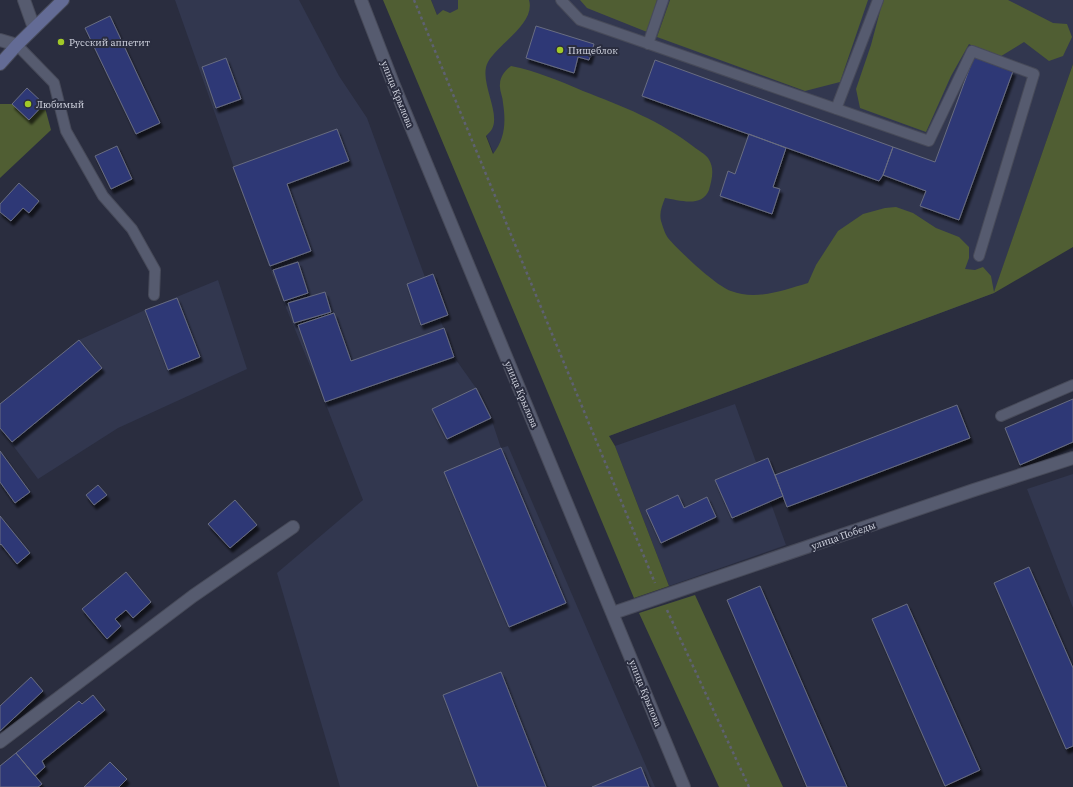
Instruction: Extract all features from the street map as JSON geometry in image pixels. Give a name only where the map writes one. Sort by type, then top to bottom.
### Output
[{"type":"main road","points":[[0,64],[17,45],[63,0]]},
{"type":"street","points":[[24,0],[34,28]]},
{"type":"street","name":"улица Крылова","points":[[361,0],[404,110],[684,787]]},
{"type":"street","points":[[0,40],[17,45]]},
{"type":"street","name":"улица Победы","points":[[613,613],[974,490],[1073,458]]},
{"type":"street","points":[[0,742],[193,596],[293,527]]},
{"type":"lane","points":[[561,0],[580,20],[929,141],[972,51],[1034,74],[979,256]]},
{"type":"lane","points":[[648,44],[663,0]]},
{"type":"lane","points":[[836,109],[878,0]]},
{"type":"lane","points":[[17,45],[54,83],[66,131],[103,196],[132,229],[155,270],[154,295]]},
{"type":"lane","points":[[1001,416],[1073,385]]},
{"type":"path","points":[[414,0],[661,597],[749,787]]},
{"type":"shaded area","points":[[175,0],[299,0],[339,76],[367,118],[454,357],[476,388],[492,421],[501,448],[508,446],[655,787],[340,787],[277,573],[363,500],[325,402],[268,264]]},
{"type":"shaded area","points":[[431,0],[1073,0],[1073,64],[994,293],[609,436]]},
{"type":"shaded area","points":[[218,280],[247,369],[118,428],[38,479],[0,428],[0,404],[79,340],[145,310]]},
{"type":"shaded area","points":[[735,404],[786,545],[669,586],[615,446]]},
{"type":"shaded area","points":[[1073,474],[1073,608],[1027,489]]},
{"type":"green space","points":[[383,0],[431,0],[437,15],[443,10],[450,13],[458,9],[458,0],[529,0],[530,9],[527,17],[515,33],[493,55],[488,62],[486,69],[487,87],[494,114],[494,122],[492,129],[486,136],[493,154],[500,142],[504,130],[503,101],[500,81],[507,69],[511,66],[557,80],[627,108],[668,129],[708,158],[712,166],[712,178],[706,196],[701,199],[690,202],[665,198],[660,215],[663,228],[673,244],[716,282],[731,291],[750,295],[760,295],[780,291],[808,283],[816,265],[838,231],[863,214],[885,208],[896,207],[913,213],[936,228],[959,237],[969,247],[969,258],[965,269],[975,270],[983,267],[991,276],[994,292],[1073,64],[1073,247],[994,293],[609,436],[615,446],[669,586],[634,598]]},
{"type":"green space","points":[[580,0],[657,0],[647,32],[587,8]]},
{"type":"green space","points":[[670,0],[868,0],[840,82],[805,91],[657,37]]},
{"type":"green space","points":[[883,0],[1008,0],[1053,23],[1067,24],[1072,37],[1063,56],[1049,61],[1024,42],[998,58],[969,44],[951,76],[926,132],[860,108],[856,89],[871,45]]},
{"type":"green space","points":[[0,104],[12,104],[29,120],[44,104],[51,130],[0,178]]},
{"type":"green space","points":[[695,595],[783,787],[719,787],[639,613]]},
{"type":"building","points":[[110,16],[160,123],[136,134],[85,28]]},
{"type":"building","name":"Пищеблок","points":[[536,26],[594,44],[589,60],[578,57],[574,73],[526,58]]},
{"type":"building","points":[[974,56],[1013,71],[959,220],[920,206],[926,191],[883,175],[893,147],[935,162]]},
{"type":"building","points":[[226,58],[241,99],[216,108],[202,67]]},
{"type":"building","points":[[655,60],[893,147],[883,175],[879,181],[642,96]]},
{"type":"building","name":"Любимый","points":[[27,88],[44,104],[29,120],[12,104]]},
{"type":"building","points":[[337,129],[349,161],[287,184],[311,251],[270,266],[233,167]]},
{"type":"building","points":[[749,134],[786,148],[773,187],[780,189],[772,214],[720,196],[728,171],[735,174]]},
{"type":"building","points":[[117,146],[132,179],[111,189],[95,156]]},
{"type":"building","points":[[19,183],[39,201],[29,213],[23,208],[11,221],[0,212],[0,204]]},
{"type":"building","points":[[298,262],[308,293],[284,301],[273,270]]},
{"type":"building","points":[[433,274],[448,315],[421,325],[407,284]]},
{"type":"building","points":[[325,292],[331,312],[294,323],[288,303]]},
{"type":"building","points":[[177,298],[200,357],[168,370],[145,310]]},
{"type":"building","points":[[334,313],[351,361],[444,328],[454,357],[325,402],[298,325]]},
{"type":"building","points":[[79,340],[102,368],[12,442],[0,428],[0,404]]},
{"type":"building","points":[[476,388],[491,418],[447,439],[432,409]]},
{"type":"building","points":[[1073,399],[1073,442],[1020,465],[1005,428]]},
{"type":"building","points":[[957,405],[970,438],[787,507],[775,475]]},
{"type":"building","points":[[501,448],[566,603],[509,627],[444,472]]},
{"type":"building","points":[[0,451],[30,492],[15,503],[0,482]]},
{"type":"building","points":[[768,458],[783,496],[732,518],[715,480]]},
{"type":"building","points":[[98,485],[107,495],[94,505],[86,495]]},
{"type":"building","points":[[678,495],[684,508],[707,497],[716,517],[661,543],[646,510]]},
{"type":"building","points":[[235,500],[257,525],[230,548],[208,524]]},
{"type":"building","points":[[0,516],[30,553],[17,564],[1,544],[0,545]]},
{"type":"building","points":[[1029,567],[1073,668],[1073,746],[1066,749],[994,583]]},
{"type":"building","points":[[126,572],[151,602],[133,618],[126,610],[115,619],[121,626],[107,639],[82,609]]},
{"type":"building","points":[[760,586],[847,787],[807,787],[727,600]]},
{"type":"building","points":[[907,604],[980,770],[945,786],[872,619]]},
{"type":"building","points":[[501,672],[546,787],[478,787],[443,695]]},
{"type":"building","points":[[31,677],[43,691],[0,731],[0,706]]},
{"type":"building","points":[[93,695],[105,710],[42,761],[45,767],[35,776],[16,753],[79,701],[82,704]]},
{"type":"building","points":[[16,753],[42,784],[38,787],[0,787],[0,766]]},
{"type":"building","points":[[110,762],[127,779],[119,787],[84,787]]},
{"type":"building","points":[[641,767],[649,787],[592,787]]},
{"type":"place","name":"Русский аппетит","points":[[61,42]]},
{"type":"place","name":"Пищеблок","points":[[560,50]]},
{"type":"place","name":"Любимый","points":[[28,104]]}]
